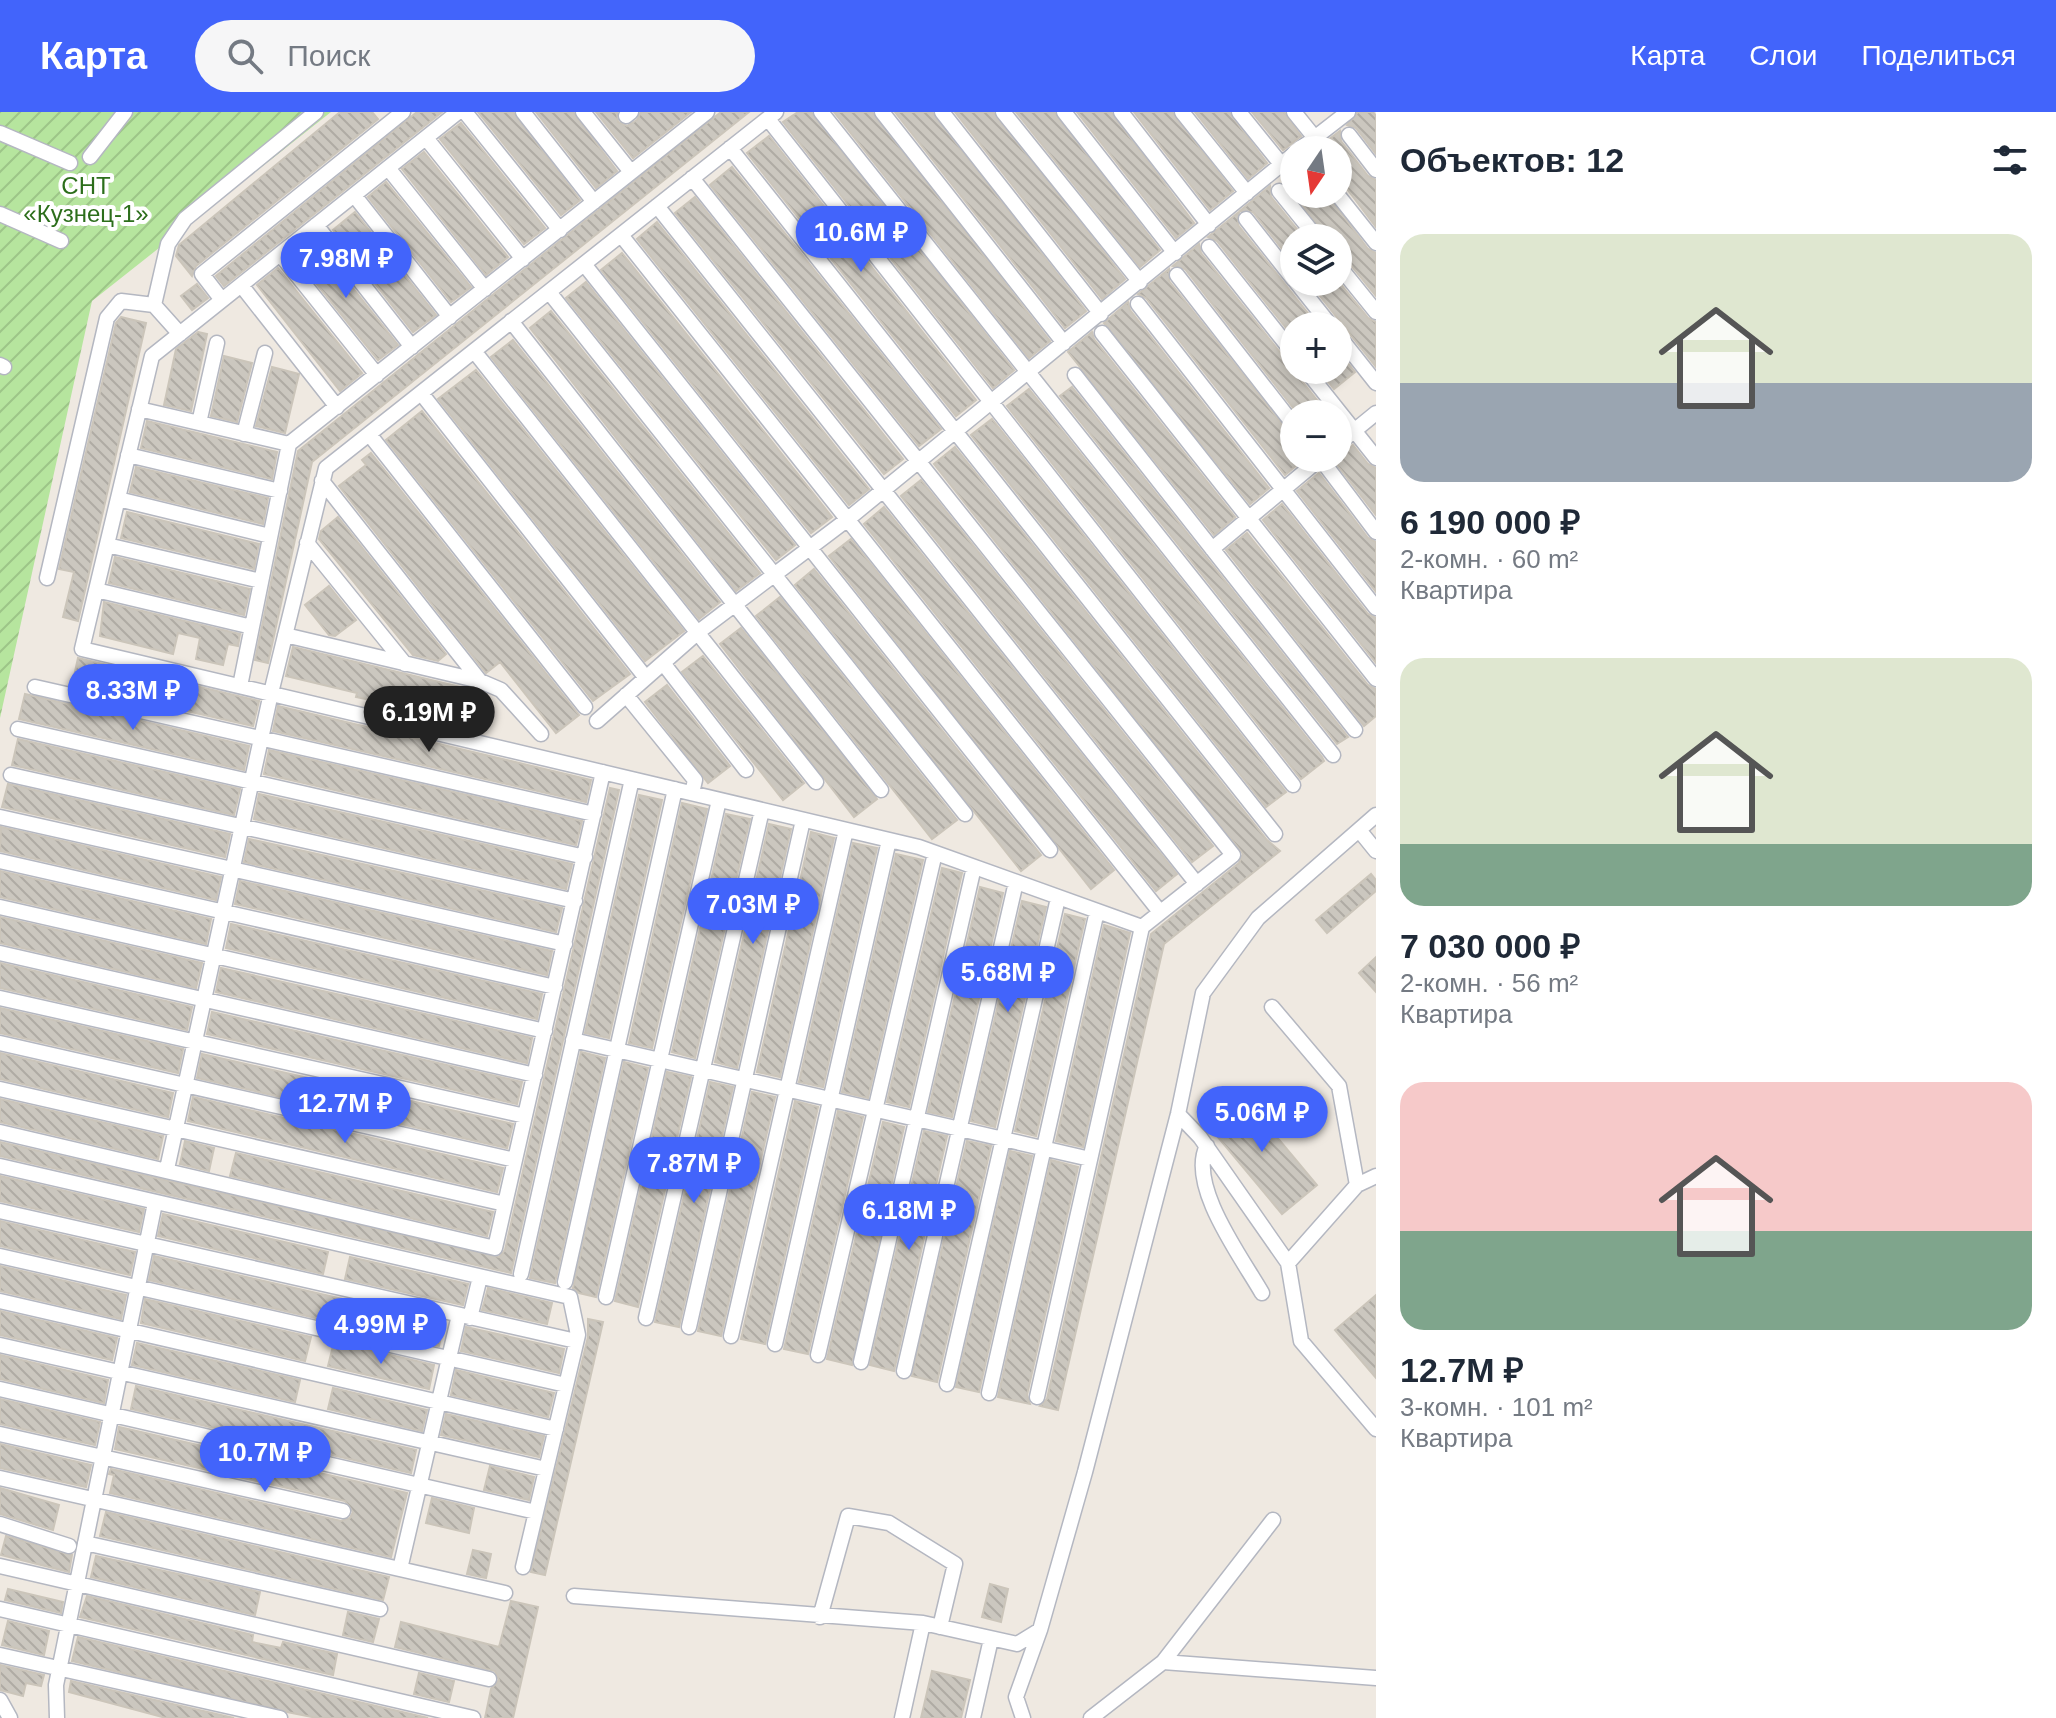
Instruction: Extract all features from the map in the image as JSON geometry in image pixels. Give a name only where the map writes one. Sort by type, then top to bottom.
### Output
[{"type":"street","points":[[90,157],[125,112]]},
{"type":"street","points":[[154,305],[168,244],[185,219],[316,112]]},
{"type":"street","points":[[458,112],[152,356],[82,649],[889,840],[935,853],[1142,927]]},
{"type":"street","points":[[465,112],[560,230]]},
{"type":"street","points":[[523,112],[594,202]]},
{"type":"street","points":[[583,112],[631,172]]},
{"type":"street","points":[[821,112],[1333,755]]},
{"type":"street","points":[[882,112],[1064,343]]},
{"type":"street","points":[[942,112],[1101,314]]},
{"type":"street","points":[[1003,112],[1140,282]]},
{"type":"street","points":[[1064,112],[1175,253]]},
{"type":"street","points":[[1121,112],[1209,225]]},
{"type":"street","points":[[1182,112],[1247,193]]},
{"type":"street","points":[[1239,112],[1280,163]]},
{"type":"street","points":[[1294,112],[1313,136]]},
{"type":"street","points":[[1318,136],[1348,112]]},
{"type":"street","points":[[240,686],[289,444],[704,113]]},
{"type":"street","points":[[222,300],[202,274],[393,115]]},
{"type":"street","points":[[167,1169],[271,693],[326,468],[772,115],[990,401],[1293,785]]},
{"type":"street","points":[[0,133],[70,163]]},
{"type":"street","points":[[1349,135],[1376,170]]},
{"type":"street","points":[[426,138],[523,259]]},
{"type":"street","points":[[730,148],[1275,834]]},
{"type":"street","points":[[597,721],[697,633],[848,519],[1280,165]]},
{"type":"street","points":[[388,168],[485,289]]},
{"type":"street","points":[[692,178],[1233,855],[1142,927],[1037,1397]]},
{"type":"street","points":[[1279,191],[1306,224]]},
{"type":"street","points":[[354,195],[450,317]]},
{"type":"street","points":[[657,206],[1197,884]]},
{"type":"street","points":[[1348,208],[1376,243]]},
{"type":"street","points":[[0,214],[61,241]]},
{"type":"street","points":[[1246,219],[1280,262]]},
{"type":"street","points":[[316,225],[412,347]]},
{"type":"street","points":[[621,235],[1160,912]]},
{"type":"street","points":[[1209,247],[1280,336]]},
{"type":"street","points":[[280,254],[377,375]]},
{"type":"street","points":[[584,264],[1050,850]]},
{"type":"street","points":[[1177,275],[1280,407]]},
{"type":"street","points":[[1352,282],[1376,312]]},
{"type":"street","points":[[241,285],[337,407]]},
{"type":"street","points":[[549,292],[965,814]]},
{"type":"street","points":[[1307,296],[1320,312]]},
{"type":"street","points":[[47,578],[107,318],[121,301],[154,305],[180,334]]},
{"type":"street","points":[[1138,304],[1376,608]]},
{"type":"street","points":[[511,321],[881,790]]},
{"type":"street","points":[[1102,333],[1376,679]]},
{"type":"street","points":[[199,423],[217,343]]},
{"type":"street","points":[[474,351],[816,782]]},
{"type":"street","points":[[244,434],[265,353]]},
{"type":"street","points":[[1352,353],[1376,383]]},
{"type":"street","points":[[1075,375],[1355,730]]},
{"type":"street","points":[[1317,384],[1376,458]]},
{"type":"street","points":[[421,393],[646,678]]},
{"type":"street","points":[[139,409],[289,444]]},
{"type":"street","points":[[1354,430],[1376,413]]},
{"type":"street","points":[[369,434],[585,707]]},
{"type":"street","points":[[128,455],[280,491]]},
{"type":"street","points":[[1212,549],[1303,472]]},
{"type":"street","points":[[1331,472],[1376,532]]},
{"type":"street","points":[[322,481],[480,681]]},
{"type":"street","points":[[118,499],[270,536]]},
{"type":"street","points":[[307,543],[405,664]]},
{"type":"street","points":[[107,545],[261,581]]},
{"type":"street","points":[[96,590],[252,627]]},
{"type":"street","points":[[285,635],[480,681],[501,690],[541,734]]},
{"type":"street","points":[[663,663],[746,770]]},
{"type":"street","points":[[35,687],[594,814]]},
{"type":"street","points":[[626,695],[695,780],[692,793]]},
{"type":"street","points":[[18,729],[585,857]]},
{"type":"street","points":[[0,1132],[495,1248],[603,772]]},
{"type":"street","points":[[11,775],[575,901]]},
{"type":"street","points":[[521,1274],[632,779]]},
{"type":"street","points":[[565,1282],[675,789]]},
{"type":"street","points":[[606,1297],[719,800]]},
{"type":"street","points":[[646,1318],[762,810]]},
{"type":"street","points":[[1023,1718],[1016,1697],[1040,1630],[1178,1114],[1203,993],[1258,918],[1376,815]]},
{"type":"street","points":[[0,817],[565,944]]},
{"type":"street","points":[[689,1327],[803,820]]},
{"type":"street","points":[[731,1336],[846,830]]},
{"type":"street","points":[[1359,830],[1376,851]]},
{"type":"street","points":[[775,1344],[889,840]]},
{"type":"street","points":[[818,1355],[935,853]]},
{"type":"street","points":[[0,861],[555,987]]},
{"type":"street","points":[[861,1362],[974,867]]},
{"type":"street","points":[[904,1371],[1016,882]]},
{"type":"street","points":[[947,1384],[1058,898]]},
{"type":"street","points":[[0,907],[545,1031]]},
{"type":"street","points":[[989,1393],[1097,911]]},
{"type":"street","points":[[0,953],[535,1075]]},
{"type":"street","points":[[0,998],[525,1116]]},
{"type":"street","points":[[1272,1007],[1339,1086],[1357,1185]]},
{"type":"street","points":[[573,1040],[1090,1159]]},
{"type":"street","points":[[0,1043],[515,1160]]},
{"type":"street","points":[[0,1089],[505,1204]]},
{"type":"street","points":[[1178,1114],[1207,1146],[1288,1263],[1301,1341],[1376,1429]]},
{"type":"street","points":[[1207,1146],[1201,1157],[1204,1189],[1262,1293]]},
{"type":"street","points":[[0,1166],[570,1297],[576,1341],[523,1567]]},
{"type":"street","points":[[1288,1263],[1357,1185],[1376,1176]]},
{"type":"street","points":[[57,1718],[59,1668],[155,1203]]},
{"type":"street","points":[[0,1211],[576,1341]]},
{"type":"street","points":[[0,1256],[566,1385]]},
{"type":"street","points":[[400,1569],[448,1358],[480,1277]]},
{"type":"street","points":[[0,1301],[556,1429]]},
{"type":"street","points":[[0,1345],[546,1469]]},
{"type":"street","points":[[0,1389],[536,1512]]},
{"type":"street","points":[[0,1434],[343,1511]]},
{"type":"street","points":[[0,1478],[505,1593]]},
{"type":"street","points":[[820,1617],[848,1516],[889,1523],[955,1564],[940,1627]]},
{"type":"street","points":[[1091,1718],[1163,1662],[1273,1520]]},
{"type":"street","points":[[0,1524],[69,1546]]},
{"type":"street","points":[[85,1543],[380,1609]]},
{"type":"street","points":[[0,1566],[489,1679]]},
{"type":"street","points":[[574,1596],[923,1623],[1017,1644],[1040,1630]]},
{"type":"street","points":[[0,1609],[473,1718]]},
{"type":"street","points":[[902,1718],[923,1623]]},
{"type":"street","points":[[973,1718],[991,1639]]},
{"type":"street","points":[[0,1655],[280,1718]]},
{"type":"street","points":[[1163,1662],[1376,1678]]},
{"type":"street","points":[[0,1700],[10,1718]]},
{"type":"green space","name":"СНТ «Кузнец-1»","points":[[0,112],[331,112],[92,301],[0,718]]},
{"type":"building","points":[[340,112],[372,112],[378,119],[196,266],[192,276],[176,256],[179,245]]},
{"type":"building","points":[[417,112],[442,112],[224,286],[216,276]]},
{"type":"building","points":[[478,112],[513,112],[580,200],[561,215]]},
{"type":"building","points":[[536,112],[573,112],[617,171],[596,188]]},
{"type":"building","points":[[596,112],[617,112],[618,122],[627,126],[637,120],[641,112],[691,112],[633,158]]},
{"type":"building","points":[[721,112],[749,112],[312,462],[268,663],[255,660],[298,451]]},
{"type":"building","points":[[798,112],[811,112],[1014,370],[993,388],[783,122]]},
{"type":"building","points":[[834,112],[872,112],[1050,341],[1029,358]]},
{"type":"building","points":[[895,112],[932,112],[1086,311],[1065,328]]},
{"type":"building","points":[[955,112],[993,112],[1125,279],[1102,299]]},
{"type":"building","points":[[1016,112],[1054,112],[1160,250],[1140,267]]},
{"type":"building","points":[[1077,112],[1111,112],[1194,223],[1176,238]]},
{"type":"building","points":[[1134,112],[1172,112],[1233,191],[1210,210]]},
{"type":"building","points":[[1195,112],[1229,112],[1267,163],[1248,179]]},
{"type":"building","points":[[1252,112],[1284,112],[1301,136],[1280,136],[1280,146]]},
{"type":"building","points":[[1358,112],[1373,112],[1376,116],[1376,154],[1356,128],[1347,125]]},
{"type":"building","points":[[461,123],[545,228],[524,244],[440,139]]},
{"type":"building","points":[[769,136],[976,400],[956,416],[747,153]]},
{"type":"building","points":[[424,152],[508,257],[486,275],[402,169]]},
{"type":"building","points":[[1352,155],[1368,176],[1376,180],[1376,227],[1352,195]]},
{"type":"building","points":[[732,167],[941,429],[919,446],[710,185]]},
{"type":"building","points":[[386,182],[471,287],[451,302],[368,197]]},
{"type":"building","points":[[1270,186],[1271,197],[1293,224],[1280,224],[1280,246],[1253,212],[1240,211]]},
{"type":"building","points":[[695,197],[903,459],[884,474],[675,213]]},
{"type":"building","points":[[1304,208],[1337,208],[1349,224],[1316,224]]},
{"type":"building","points":[[355,212],[436,315],[413,332],[333,230]]},
{"type":"building","points":[[1239,212],[1238,225],[1280,278],[1280,296],[1294,296],[1307,312],[1280,312],[1280,320],[1217,241],[1208,237]]},
{"type":"building","points":[[657,222],[869,489],[849,505],[637,239]]},
{"type":"building","points":[[1352,228],[1368,249],[1376,253],[1376,296],[1352,266]]},
{"type":"building","points":[[314,239],[398,345],[378,360],[294,256]]},
{"type":"building","points":[[1199,244],[1201,253],[1280,352],[1280,384],[1304,384],[1317,400],[1287,400],[1185,269],[1173,266]]},
{"type":"building","points":[[622,253],[832,517],[811,533],[601,270]]},
{"type":"building","points":[[278,268],[362,373],[340,391],[257,285]]},
{"type":"building","points":[[1169,269],[1169,281],[1280,421],[1280,469],[1146,298],[1138,294]]},
{"type":"building","points":[[586,282],[795,545],[776,560],[566,298]]},
{"type":"building","points":[[197,284],[208,298],[192,310],[181,296]]},
{"type":"building","points":[[1320,296],[1350,296],[1368,318],[1376,322],[1376,367],[1352,337],[1352,312],[1333,312]]},
{"type":"building","points":[[1128,302],[1130,310],[1269,488],[1250,504],[1104,323]]},
{"type":"building","points":[[551,311],[760,573],[736,591],[530,328]]},
{"type":"building","points":[[121,317],[146,323],[78,621],[63,617],[74,572],[59,569],[116,323]]},
{"type":"building","points":[[198,332],[207,334],[191,411],[164,405],[176,349]]},
{"type":"building","points":[[1092,332],[1094,339],[1235,517],[1214,535],[1068,352]]},
{"type":"building","points":[[513,340],[720,602],[699,619],[491,357]]},
{"type":"building","points":[[224,356],[252,363],[237,422],[211,416]]},
{"type":"building","points":[[272,367],[299,374],[285,433],[256,426]]},
{"type":"building","points":[[476,370],[684,631],[645,661],[438,399]]},
{"type":"building","points":[[1072,387],[1348,737],[1337,744],[1060,396]]},
{"type":"building","points":[[1029,389],[1322,757],[1324,761],[1301,779],[1007,406]]},
{"type":"building","points":[[422,411],[630,674],[593,701],[386,440]]},
{"type":"building","points":[[992,419],[1286,792],[1266,807],[971,435]]},
{"type":"building","points":[[147,421],[277,452],[272,479],[141,448]]},
{"type":"building","points":[[1352,446],[1368,464],[1376,468],[1376,515],[1343,472],[1352,472]]},
{"type":"building","points":[[955,447],[1267,840],[1280,851],[1164,944],[1058,1410],[1040,1406],[1047,1399],[1151,934],[1239,863],[1243,854],[934,464]]},
{"type":"building","points":[[371,453],[579,715],[556,733],[500,662],[486,673],[339,486],[366,465],[362,460]]},
{"type":"building","points":[[136,467],[268,498],[263,524],[130,492]]},
{"type":"building","points":[[1319,473],[1368,538],[1376,542],[1376,592],[1297,491]]},
{"type":"building","points":[[921,480],[1213,846],[1192,862],[901,496]]},
{"type":"building","points":[[1282,504],[1368,614],[1376,618],[1376,663],[1263,520]]},
{"type":"building","points":[[884,507],[1177,874],[1156,891],[864,524]]},
{"type":"building","points":[[127,512],[259,544],[254,569],[121,538]]},
{"type":"building","points":[[338,517],[446,654],[438,661],[413,655],[319,539],[321,531]]},
{"type":"building","points":[[1247,533],[1368,685],[1376,689],[1376,716],[1364,726],[1226,550]]},
{"type":"building","points":[[851,539],[1114,870],[1091,889],[829,556]]},
{"type":"building","points":[[115,557],[250,589],[244,615],[109,583]]},
{"type":"building","points":[[814,569],[1041,855],[1021,871],[795,585]]},
{"type":"building","points":[[329,586],[356,620],[335,636],[329,635],[305,605]]},
{"type":"building","points":[[780,597],[957,820],[932,839],[756,616]]},
{"type":"building","points":[[104,602],[240,634],[238,646],[228,644],[223,665],[196,659],[200,638],[178,633],[173,654],[100,636]]},
{"type":"building","points":[[741,628],[877,799],[854,817],[720,644]]},
{"type":"building","points":[[293,647],[482,693],[475,721],[400,708],[402,701],[373,695],[371,700],[356,697],[357,693],[286,676]]},
{"type":"building","points":[[703,656],[804,783],[783,800],[682,672]]},
{"type":"building","points":[[78,658],[259,701],[253,726],[72,685]]},
{"type":"building","points":[[667,685],[730,766],[708,783],[645,702]]},
{"type":"building","points":[[25,694],[249,746],[244,770],[19,719]]},
{"type":"building","points":[[278,706],[591,780],[586,802],[273,731]]},
{"type":"building","points":[[18,739],[240,789],[234,815],[12,765]]},
{"type":"building","points":[[269,750],[582,821],[576,845],[264,774]]},
{"type":"building","points":[[8,784],[230,834],[225,857],[2,807]]},
{"type":"building","points":[[610,788],[619,790],[511,1273],[0,1156],[0,1142],[499,1257],[505,1250]]},
{"type":"building","points":[[259,794],[572,864],[566,889],[254,819]]},
{"type":"building","points":[[639,795],[662,800],[609,1038],[585,1033]]},
{"type":"building","points":[[682,803],[707,809],[652,1048],[629,1043]]},
{"type":"building","points":[[726,814],[750,819],[695,1058],[672,1052]]},
{"type":"building","points":[[769,824],[791,829],[737,1068],[715,1062]]},
{"type":"building","points":[[1,827],[221,877],[216,900],[0,851]]},
{"type":"building","points":[[811,832],[834,838],[780,1077],[757,1072]]},
{"type":"building","points":[[249,839],[562,908],[556,932],[244,862]]},
{"type":"building","points":[[853,843],[877,848],[823,1087],[799,1082]]},
{"type":"building","points":[[896,854],[923,860],[868,1098],[842,1092]]},
{"type":"building","points":[[942,868],[962,873],[909,1107],[887,1102]]},
{"type":"building","points":[[0,871],[211,919],[206,944],[0,897]]},
{"type":"building","points":[[1371,874],[1376,880],[1376,891],[1327,933],[1316,920]]},
{"type":"building","points":[[240,881],[552,951],[547,975],[235,904]]},
{"type":"building","points":[[980,887],[1003,893],[952,1117],[928,1112]]},
{"type":"building","points":[[1022,901],[1046,907],[995,1127],[971,1121]]},
{"type":"building","points":[[1065,914],[1085,919],[1036,1136],[1015,1131]]},
{"type":"building","points":[[0,917],[202,963],[196,988],[0,943]]},
{"type":"building","points":[[231,924],[542,994],[537,1019],[226,948]]},
{"type":"building","points":[[1104,925],[1130,933],[1083,1147],[1056,1141]]},
{"type":"building","points":[[1376,957],[1376,992],[1359,973]]},
{"type":"building","points":[[0,963],[192,1007],[187,1030],[0,988]]},
{"type":"building","points":[[221,968],[532,1038],[527,1063],[216,992]]},
{"type":"building","points":[[0,1008],[183,1049],[178,1073],[0,1033]]},
{"type":"building","points":[[212,1012],[522,1082],[517,1104],[207,1034]]},
{"type":"building","points":[[581,1052],[605,1058],[555,1283],[530,1278]]},
{"type":"building","points":[[0,1053],[173,1093],[168,1117],[0,1079]]},
{"type":"building","points":[[202,1054],[513,1124],[507,1148],[197,1078]]},
{"type":"building","points":[[624,1062],[648,1068],[596,1297],[579,1293],[573,1288]]},
{"type":"building","points":[[667,1072],[691,1077],[638,1307],[615,1301]]},
{"type":"building","points":[[710,1082],[733,1087],[679,1327],[655,1322]]},
{"type":"building","points":[[752,1092],[775,1097],[721,1336],[698,1331]]},
{"type":"building","points":[[1241,1094],[1317,1185],[1282,1214],[1206,1123]]},
{"type":"building","points":[[193,1097],[503,1168],[497,1192],[188,1121]]},
{"type":"building","points":[[0,1099],[163,1136],[158,1159],[0,1122]]},
{"type":"building","points":[[795,1101],[818,1107],[765,1344],[741,1339]]},
{"type":"building","points":[[838,1111],[863,1117],[808,1354],[784,1349]]},
{"type":"building","points":[[883,1122],[904,1127],[852,1365],[827,1359]]},
{"type":"building","points":[[924,1131],[947,1136],[894,1371],[870,1365]]},
{"type":"building","points":[[185,1141],[214,1148],[209,1171],[180,1164]]},
{"type":"building","points":[[967,1141],[991,1146],[937,1382],[912,1376]]},
{"type":"building","points":[[1010,1151],[1032,1156],[979,1392],[956,1387]]},
{"type":"building","points":[[236,1153],[493,1212],[487,1236],[230,1176]]},
{"type":"building","points":[[1051,1160],[1078,1167],[1027,1395],[1030,1404],[998,1397]]},
{"type":"building","points":[[0,1176],[144,1209],[139,1232],[0,1201]]},
{"type":"building","points":[[163,1214],[328,1252],[323,1274],[158,1236]]},
{"type":"building","points":[[0,1221],[135,1252],[130,1275],[0,1246]]},
{"type":"building","points":[[154,1256],[444,1322],[439,1346],[149,1280]]},
{"type":"building","points":[[350,1257],[468,1284],[463,1305],[345,1279]]},
{"type":"building","points":[[0,1266],[126,1295],[121,1319],[0,1291]]},
{"type":"building","points":[[488,1288],[552,1303],[547,1324],[482,1310]]},
{"type":"building","points":[[1376,1295],[1376,1378],[1335,1330]]},
{"type":"building","points":[[145,1299],[311,1337],[305,1361],[141,1323]]},
{"type":"building","points":[[0,1311],[117,1338],[112,1360],[0,1335]]},
{"type":"building","points":[[588,1319],[603,1322],[545,1575],[531,1572],[588,1337]]},
{"type":"building","points":[[466,1327],[564,1349],[559,1373],[461,1351]]},
{"type":"building","points":[[334,1342],[434,1365],[429,1389],[328,1366]]},
{"type":"building","points":[[137,1343],[300,1380],[295,1402],[132,1365]]},
{"type":"building","points":[[0,1355],[108,1380],[104,1403],[0,1379]]},
{"type":"building","points":[[456,1370],[554,1393],[548,1417],[451,1395]]},
{"type":"building","points":[[136,1386],[416,1450],[411,1473],[131,1409]]},
{"type":"building","points":[[333,1388],[427,1410],[422,1431],[328,1409]]},
{"type":"building","points":[[0,1399],[100,1422],[95,1445],[0,1424]]},
{"type":"building","points":[[446,1414],[544,1436],[539,1457],[441,1435]]},
{"type":"building","points":[[119,1427],[407,1493],[391,1557],[110,1493],[114,1475],[109,1474],[111,1469],[341,1521],[350,1518],[353,1512],[345,1501],[115,1449]]},
{"type":"building","points":[[0,1444],[91,1465],[86,1487],[0,1468]]},
{"type":"building","points":[[490,1466],[534,1477],[529,1500],[484,1490]]},
{"type":"building","points":[[0,1488],[59,1505],[53,1530],[0,1514]]},
{"type":"building","points":[[432,1498],[474,1508],[469,1533],[426,1523]]},
{"type":"building","points":[[106,1512],[389,1577],[383,1600],[100,1536]]},
{"type":"building","points":[[6,1536],[72,1555],[69,1572],[1,1555]]},
{"type":"building","points":[[473,1550],[491,1554],[486,1578],[467,1574]]},
{"type":"building","points":[[96,1556],[260,1592],[255,1615],[91,1577]]},
{"type":"building","points":[[990,1584],[1008,1589],[1001,1622],[982,1617]]},
{"type":"building","points":[[8,1589],[63,1602],[61,1613],[5,1600]]},
{"type":"building","points":[[87,1596],[253,1635],[252,1642],[281,1648],[283,1642],[337,1654],[333,1675],[80,1617]]},
{"type":"building","points":[[511,1601],[538,1607],[513,1718],[485,1718],[491,1689],[499,1680],[495,1671],[395,1647],[401,1622],[499,1647]]},
{"type":"building","points":[[348,1612],[379,1619],[373,1642],[343,1635]]},
{"type":"building","points":[[8,1621],[49,1631],[44,1655],[2,1645]]},
{"type":"building","points":[[78,1637],[428,1718],[317,1718],[287,1712],[72,1661]]},
{"type":"building","points":[[0,1665],[44,1675],[41,1686],[26,1683],[23,1696],[0,1690]]},
{"type":"building","points":[[932,1671],[970,1680],[961,1718],[921,1718]]},
{"type":"building","points":[[419,1673],[454,1681],[449,1702],[414,1694]]},
{"type":"building","points":[[71,1681],[234,1718],[166,1718],[69,1692]]}]
